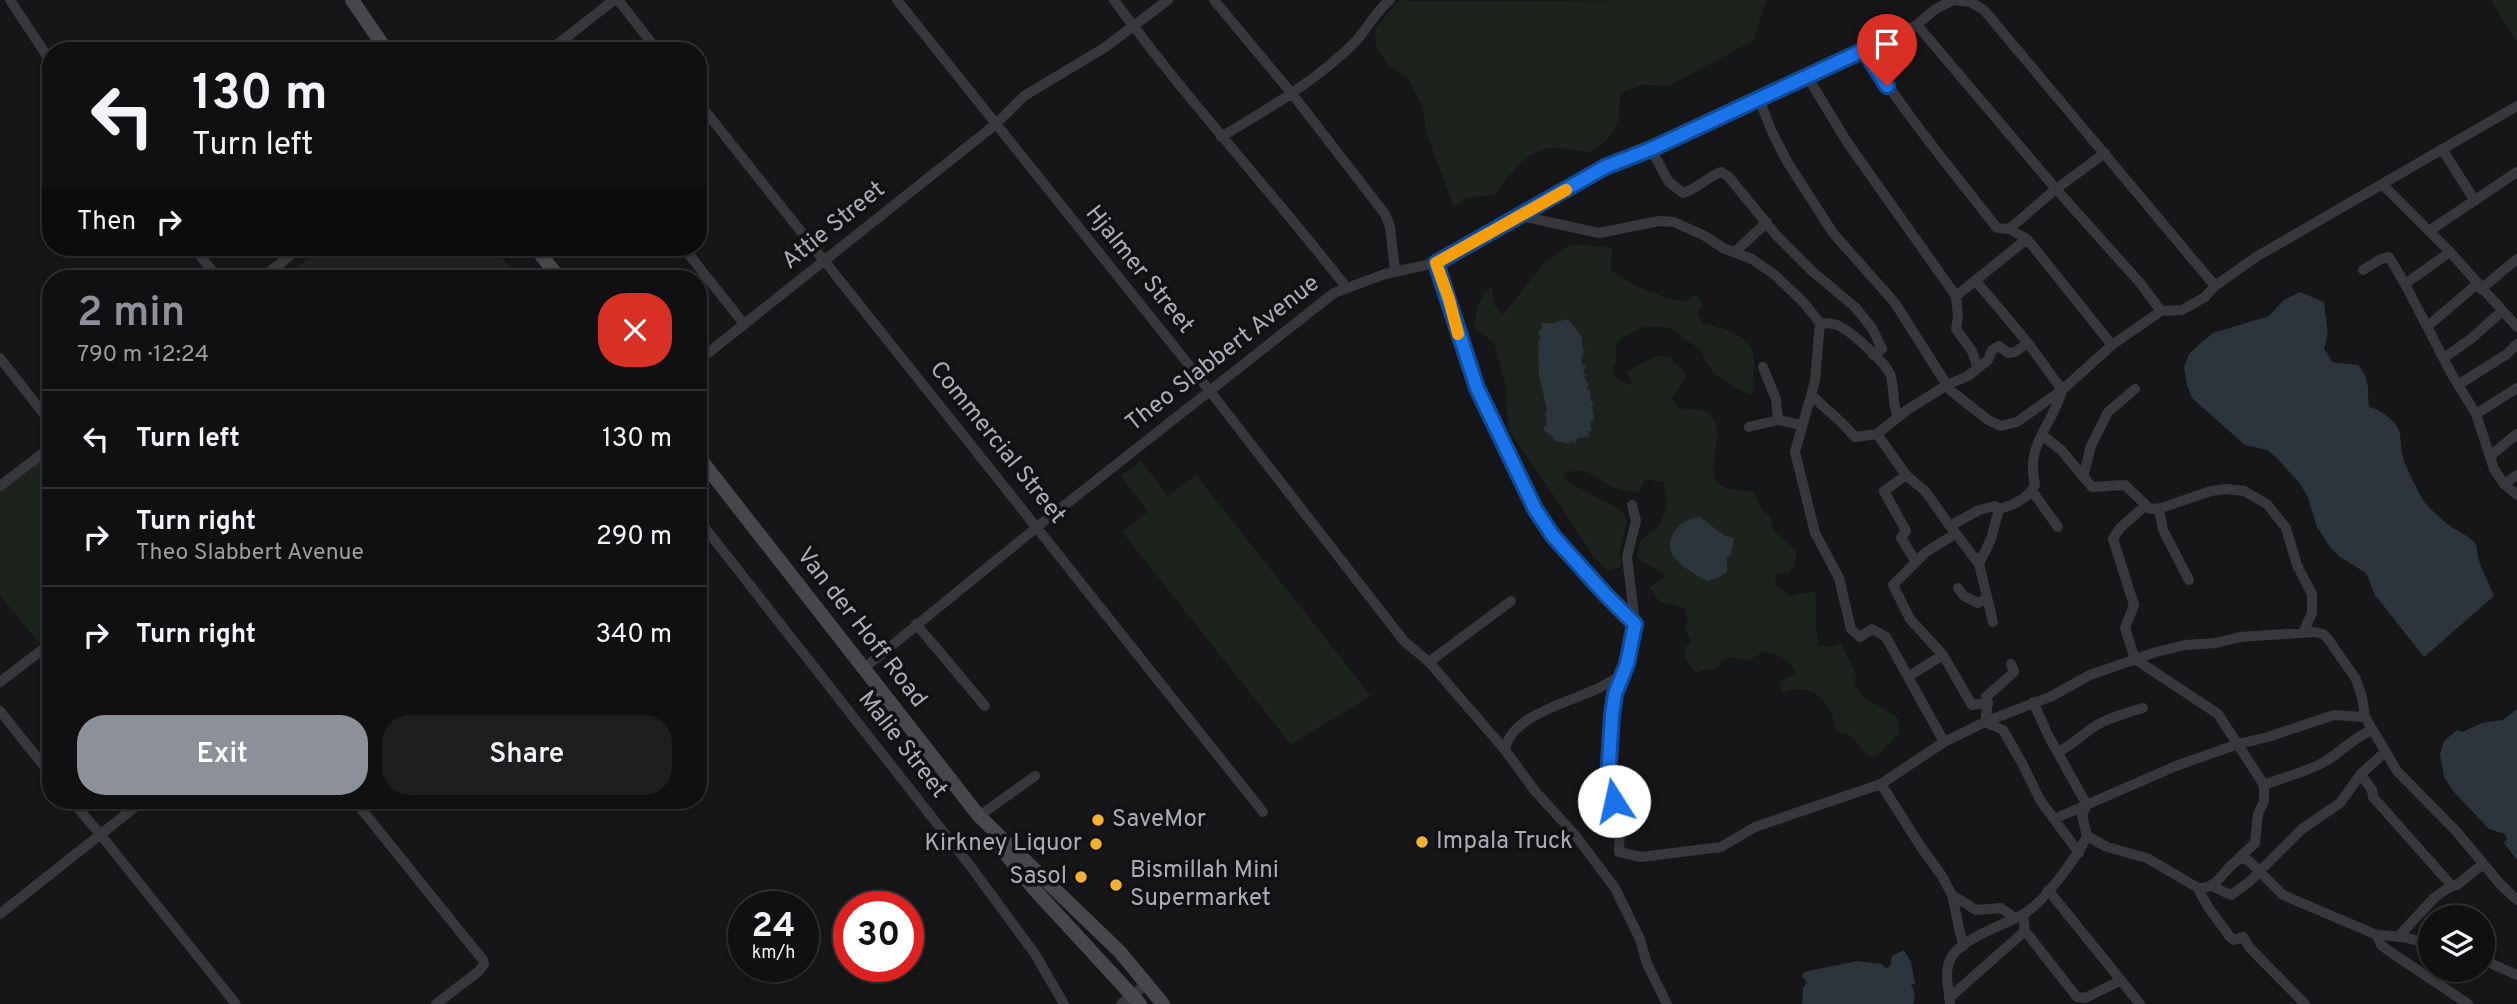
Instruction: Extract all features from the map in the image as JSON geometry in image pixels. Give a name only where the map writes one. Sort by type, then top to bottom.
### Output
[{"type":"main road","points":[[352,0],[381,42]]},
{"type":"main road","points":[[542,256],[553,270]]},
{"type":"main road","name":"Van der Hoff Road","points":[[707,468],[984,821],[998,844],[1034,889],[1136,999]]},
{"type":"main road","name":"Van der Hoff Road","points":[[984,821],[1091,923],[1148,983],[1163,1004]]},
{"type":"street","points":[[10,0],[42,48]]},
{"type":"street","points":[[561,42],[616,0],[651,42]]},
{"type":"street","name":"Hjalmer Street","points":[[897,0],[1209,390],[1404,641],[1429,662],[1505,750],[1535,791],[1575,835],[1615,888],[1667,1004]]},
{"type":"street","points":[[1114,0],[1221,137],[1276,198],[1347,288]]},
{"type":"street","name":"Attie Street","points":[[707,353],[996,124],[1024,96],[1060,72],[1088,58],[1168,0]]},
{"type":"street","points":[[1214,0],[1293,94],[1385,214],[1390,227],[1395,271]]},
{"type":"street","points":[[1221,137],[1293,94],[1356,41],[1381,7],[1390,0]]},
{"type":"street","points":[[1953,0],[1970,2],[1984,10],[2215,286]]},
{"type":"street","name":"Theo Slabbert Avenue","points":[[863,668],[1334,293],[1395,271],[1436,263],[1605,167],[1651,149],[1917,25],[1932,5],[1953,0]]},
{"type":"street","points":[[1917,25],[2161,310]]},
{"type":"street","points":[[1864,50],[1940,158],[1997,228],[2008,229],[2027,239],[2112,345]]},
{"type":"street","points":[[1807,76],[1847,142],[1956,296],[1956,329],[1972,351],[1978,368]]},
{"type":"street","points":[[1759,99],[1787,163],[1833,233],[1895,303],[1947,385],[1988,420],[2001,426],[2017,422],[2062,390],[2112,345],[2161,310],[2182,310],[2205,297],[2215,286],[2256,257],[2442,149],[2516,110]]},
{"type":"street","name":"Commercial Street","points":[[707,113],[1263,812]]},
{"type":"street","points":[[1651,149],[1659,167],[1674,188],[1683,193],[1721,172],[1742,191],[1813,272],[1855,307],[1872,328],[1882,349],[1873,355]]},
{"type":"street","points":[[2442,149],[2475,201]]},
{"type":"street","points":[[2008,229],[2105,153]]},
{"type":"street","points":[[2429,231],[2515,179]]},
{"type":"street","points":[[2383,185],[2449,251],[2517,327]]},
{"type":"street","points":[[1521,216],[1599,233],[1659,221],[1672,221],[1698,232],[1723,248],[1752,259],[1784,281],[1820,323],[1815,381],[1795,452],[1815,533],[1839,578],[1851,629],[1860,637],[1872,629],[1886,637],[1944,742]]},
{"type":"street","points":[[1735,252],[1767,222]]},
{"type":"street","points":[[1956,296],[2027,239]]},
{"type":"street","points":[[2406,284],[2449,251]]},
{"type":"street","points":[[200,256],[212,270]]},
{"type":"street","points":[[271,270],[289,256]]},
{"type":"street","points":[[690,256],[701,270]]},
{"type":"street","points":[[2362,270],[2389,257],[2476,414],[2494,469],[2504,484],[2517,495]]},
{"type":"street","points":[[2428,326],[2517,258]]},
{"type":"street","points":[[1436,263],[1475,383],[1535,509],[1553,536],[1635,624]]},
{"type":"street","points":[[707,277],[744,324]]},
{"type":"street","points":[[1976,281],[2028,343],[2062,390]]},
{"type":"street","points":[[2444,358],[2491,323],[2502,311]]},
{"type":"street","points":[[1820,323],[1833,323],[1841,327],[1890,374],[1893,407],[1898,417]]},
{"type":"street","points":[[1811,396],[1842,423],[1854,438],[1877,434],[1947,385],[1968,376],[1988,360],[1992,350],[1999,346],[2008,353],[2015,352],[2028,343]]},
{"type":"street","points":[[2458,385],[2507,354],[2517,344]]},
{"type":"street","points":[[0,358],[42,411]]},
{"type":"street","points":[[1763,367],[1776,399],[1778,420]]},
{"type":"street","points":[[2476,414],[2517,388]]},
{"type":"street","points":[[2083,477],[2091,446],[2108,412],[2135,389]]},
{"type":"street","points":[[1988,703],[1972,705],[1943,655],[1910,619],[1893,585],[1926,552],[1979,510],[1995,506],[1999,509],[2007,508],[2032,491],[2035,485],[2032,473],[2035,444],[2042,435],[2062,390]]},
{"type":"street","points":[[1749,426],[1778,420],[1801,425]]},
{"type":"street","points":[[1877,434],[1906,475],[1925,491],[1979,564],[1993,622]]},
{"type":"street","points":[[2490,456],[2517,434]]},
{"type":"street","points":[[2042,435],[2061,450],[2092,487],[2125,485],[2132,488],[2150,509],[2159,509],[2204,493],[2226,489],[2244,491],[2267,504],[2286,528],[2297,565],[2312,594],[2312,613],[2303,633]]},
{"type":"street","points":[[0,486],[42,454]]},
{"type":"street","points":[[1906,475],[1884,491],[1906,531],[1901,538],[1916,562]]},
{"type":"street","points":[[2504,484],[2517,475]]},
{"type":"street","points":[[2032,491],[2057,527]]},
{"type":"street","points":[[1632,505],[1636,522],[1627,557],[1635,624],[1623,674],[1615,694],[1608,766],[1608,778],[1620,829],[1619,852],[1641,857],[1721,847],[1755,827],[1881,784],[1944,742],[1985,722],[2052,696],[2090,676],[2135,659],[2185,645],[2216,643],[2252,636],[2315,632],[2328,639],[2356,680],[2365,717],[2404,780],[2457,832],[2500,884],[2517,900]]},
{"type":"street","points":[[2145,506],[2120,528],[2113,539],[2134,605],[2125,628],[2135,659],[2212,708],[2220,716],[2264,785],[2264,801],[2258,814],[2256,843],[2211,886]]},
{"type":"street","points":[[1979,564],[1991,539],[1999,509]]},
{"type":"street","points":[[2159,509],[2163,530],[2189,580]]},
{"type":"street","name":"Malie Street","points":[[707,530],[979,877],[1035,954],[1064,1004]]},
{"type":"street","points":[[1958,588],[1964,596],[1978,603],[1987,598]]},
{"type":"street","points":[[1429,662],[1511,601]]},
{"type":"street","points":[[916,624],[985,706]]},
{"type":"street","points":[[0,682],[42,650]]},
{"type":"street","points":[[1909,676],[1943,655]]},
{"type":"street","points":[[1985,722],[1988,703],[1986,697],[2014,672],[2011,664]]},
{"type":"street","points":[[1505,750],[1514,731],[1534,716],[1595,690],[1623,674]]},
{"type":"street","points":[[2033,702],[2087,805]]},
{"type":"street","points":[[2057,752],[2076,743],[2110,718],[2143,708]]},
{"type":"street","points":[[0,711],[42,764]]},
{"type":"street","points":[[2054,820],[2176,766],[2238,744],[2334,715],[2365,717]]},
{"type":"street","points":[[1985,722],[2003,730],[2040,800],[2079,853]]},
{"type":"street","points":[[2264,785],[2316,766],[2351,741],[2372,730]]},
{"type":"street","points":[[2198,888],[2211,886],[2231,895],[2244,886],[2302,830],[2340,803],[2361,774],[2385,752]]},
{"type":"street","points":[[2361,774],[2372,790],[2373,797],[2452,886]]},
{"type":"street","points":[[984,821],[1034,776]]},
{"type":"street","points":[[1881,784],[1952,895],[1963,946]]},
{"type":"street","points":[[1949,1001],[1947,986],[1951,959],[1963,946],[2019,916],[2048,890],[2079,853],[2087,836],[2082,815],[2087,805]]},
{"type":"street","points":[[79,809],[236,1004]]},
{"type":"street","points":[[0,914],[132,809]]},
{"type":"street","points":[[361,809],[479,953],[484,964],[479,971],[436,1004]]},
{"type":"street","points":[[2087,836],[2107,847],[2147,858],[2198,888],[2207,908],[2225,929],[2227,936],[2234,940],[2243,937],[2250,948],[2305,1004]]},
{"type":"street","points":[[2239,858],[2249,861],[2283,895],[2377,935],[2418,941]]},
{"type":"street","points":[[2398,937],[2434,898],[2458,884],[2483,864]]},
{"type":"street","points":[[2048,890],[2140,1004]]},
{"type":"street","points":[[1952,895],[1976,910],[2001,908],[2019,916],[2025,931],[2077,997],[2088,1001],[2120,981]]},
{"type":"street","points":[[1949,1001],[2025,931]]},
{"type":"street","points":[[2377,935],[2381,944],[2389,951],[2468,1004]]},
{"type":"street","points":[[2495,965],[2517,975]]},
{"type":"street","points":[[1121,1004],[1136,999],[1148,983]]},
{"type":"shaded area","points":[[1399,0],[1766,0],[1753,41],[1668,86],[1641,85],[1620,93],[1616,128],[1591,152],[1557,148],[1537,151],[1521,162],[1496,194],[1467,198],[1454,207],[1427,134],[1422,106],[1408,78],[1387,64],[1376,47],[1375,29]]},
{"type":"shaded area","points":[[2491,0],[2517,0],[2517,42]]},
{"type":"shaded area","points":[[1573,244],[1612,248],[1611,270],[1646,290],[1685,302],[1693,295],[1698,296],[1703,305],[1698,313],[1702,323],[1740,337],[1751,348],[1754,359],[1754,394],[1748,394],[1715,374],[1701,350],[1669,328],[1644,326],[1621,338],[1616,344],[1616,360],[1612,372],[1620,381],[1632,385],[1627,371],[1657,356],[1669,357],[1687,374],[1672,398],[1681,408],[1703,410],[1713,418],[1717,435],[1714,464],[1716,480],[1724,487],[1754,492],[1761,509],[1770,517],[1773,530],[1797,552],[1794,566],[1788,573],[1776,574],[1775,584],[1789,596],[1815,591],[1819,645],[1828,647],[1841,644],[1857,676],[1854,684],[1865,698],[1897,717],[1899,733],[1880,753],[1870,758],[1851,736],[1836,731],[1830,711],[1819,696],[1803,690],[1783,692],[1779,686],[1781,681],[1797,673],[1788,661],[1780,656],[1765,651],[1749,660],[1728,657],[1713,671],[1705,669],[1696,672],[1687,661],[1685,647],[1692,643],[1685,630],[1688,620],[1685,608],[1659,601],[1649,586],[1659,582],[1664,576],[1637,557],[1640,542],[1661,523],[1667,504],[1664,482],[1644,479],[1639,492],[1618,489],[1586,472],[1572,471],[1563,474],[1567,482],[1621,510],[1627,521],[1620,549],[1621,566],[1609,571],[1593,556],[1508,430],[1506,386],[1494,343],[1475,328],[1478,305],[1492,286],[1494,305],[1503,315],[1546,261]]},
{"type":"shaded area","points":[[311,256],[500,256],[512,270],[294,270]]},
{"type":"shaded area","points":[[2300,292],[2324,302],[2327,331],[2324,348],[2332,362],[2358,365],[2362,370],[2368,385],[2369,407],[2388,417],[2399,429],[2404,461],[2423,500],[2447,524],[2474,542],[2494,596],[2424,657],[2375,595],[2366,573],[2340,557],[2330,547],[2317,527],[2301,485],[2267,450],[2245,445],[2192,398],[2187,385],[2184,367],[2189,354],[2202,342],[2213,333],[2269,316],[2284,300]]},
{"type":"shaded area","points":[[1568,319],[1582,337],[1582,349],[1585,349],[1581,359],[1582,365],[1586,366],[1583,372],[1587,375],[1584,377],[1589,385],[1586,389],[1590,390],[1591,401],[1594,402],[1591,407],[1594,421],[1590,423],[1592,431],[1588,431],[1589,437],[1578,438],[1574,443],[1572,441],[1568,444],[1556,442],[1544,430],[1547,425],[1547,410],[1539,375],[1538,342],[1541,339],[1538,332],[1543,328],[1541,323]]},
{"type":"shaded area","points":[[42,459],[41,645],[0,595],[0,492]]},
{"type":"shaded area","points":[[1141,461],[1168,496],[1196,475],[1371,696],[1291,744],[1122,532],[1148,512],[1121,476]]},
{"type":"shaded area","points":[[1700,517],[1725,536],[1734,538],[1731,555],[1727,556],[1727,571],[1720,577],[1707,581],[1679,562],[1670,550],[1670,542],[1678,527],[1688,520]]},
{"type":"shaded area","points":[[2517,709],[2517,860],[2504,843],[2507,839],[2505,834],[2489,829],[2453,791],[2444,777],[2440,754],[2444,741],[2457,730],[2463,732],[2482,723],[2503,720]]},
{"type":"shaded area","points":[[1904,950],[1911,962],[1915,984],[1911,984],[1915,995],[1913,1004],[1802,1004],[1803,988],[1807,982],[1802,977],[1804,972],[1857,961],[1881,964],[1886,968],[1890,966],[1892,956]]},
{"type":"slow traffic","points":[[1458,334],[1436,263],[1566,190]]},
{"type":"place","name":"SaveMor","points":[[1098,820]]},
{"type":"place","name":"Impala Truck","points":[[1422,842]]},
{"type":"place","name":"Kirkney Liquor","points":[[1096,844]]},
{"type":"place","name":"Sasol","points":[[1081,877]]},
{"type":"place","name":"Bismillah Mini Supermarket","points":[[1116,885]]},
{"type":"route","points":[[1614,801],[1608,778],[1612,715],[1615,694],[1627,664],[1635,624],[1553,536],[1535,509],[1477,388],[1436,263],[1605,167],[1651,149],[1864,50],[1887,86]]}]
